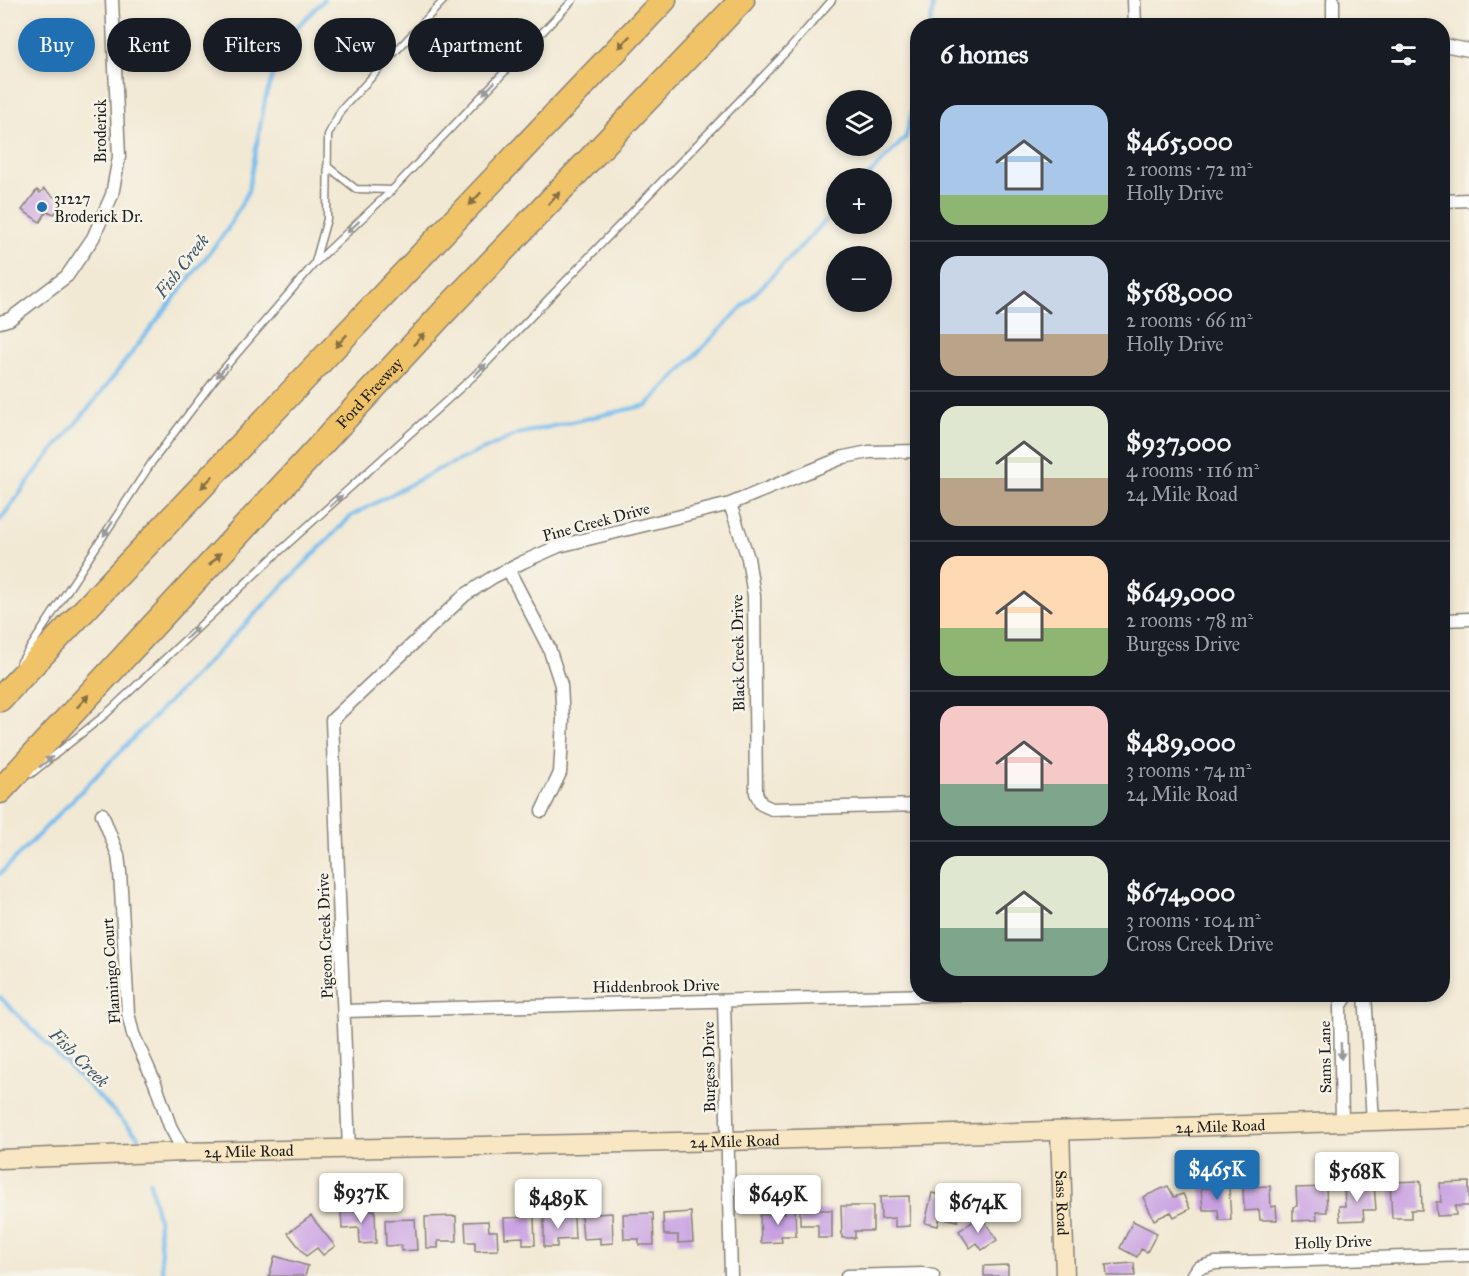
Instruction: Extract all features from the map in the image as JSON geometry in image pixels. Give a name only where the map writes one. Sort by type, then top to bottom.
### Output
[{"type":"highway","points":[[0,699],[664,0]]},
{"type":"highway","name":"Ford Freeway","points":[[9,787],[444,312],[742,0]]},
{"type":"street","name":"Broderick","points":[[0,322],[10,319],[67,276],[93,238],[112,195],[120,157],[112,0]]},
{"type":"street","points":[[1134,0],[1135,18]]},
{"type":"street","points":[[1333,0],[1333,18]]},
{"type":"street","points":[[1450,46],[1469,50]]},
{"type":"street","points":[[1450,201],[1469,200]]},
{"type":"street","name":"Pine Creek Drive","points":[[332,720],[465,595],[508,569],[559,546],[730,504],[844,457],[869,452],[910,451]]},
{"type":"street","name":"Black Creek Drive","points":[[730,504],[748,558],[754,589],[756,793],[760,804],[772,809],[910,805]]},
{"type":"street","points":[[508,569],[549,648],[561,685],[563,720],[560,773],[542,811]]},
{"type":"street","points":[[1450,620],[1469,619]]},
{"type":"street","name":"Pigeon Creek Drive","points":[[332,720],[349,1150]]},
{"type":"street","name":"Flamingo Court","points":[[102,814],[118,855],[128,1013],[132,1034],[155,1083],[170,1126],[175,1153]]},
{"type":"street","name":"Hiddenbrook Drive","points":[[345,1011],[910,996]]},
{"type":"street","name":"Burgess Drive","points":[[724,1001],[731,1276]]},
{"type":"street","name":"Sams Lane","points":[[1342,1122],[1340,1007],[1343,1002]]},
{"type":"street","points":[[1366,1002],[1373,1120]]},
{"type":"street","name":"24 Mile Road","points":[[0,1159],[727,1141],[1469,1118]]},
{"type":"street","name":"Sass Road","points":[[1060,1131],[1065,1276]]},
{"type":"street","name":"Holly Drive","points":[[1196,1272],[1215,1263],[1469,1255]]},
{"type":"street","points":[[847,1276],[923,1274],[933,1276]]},
{"type":"lane","points":[[315,262],[327,219],[328,135],[341,110],[444,0]]},
{"type":"lane","points":[[0,693],[152,462],[215,379],[315,262],[392,190],[573,0]]},
{"type":"lane","points":[[27,777],[106,714],[271,559],[475,375],[783,55],[832,0]]},
{"type":"lane","points":[[327,166],[356,189],[392,190]]},
{"type":"lane","points":[[0,798],[9,787]]},
{"type":"building","name":"31227 Broderick Dr.","points":[[44,189],[63,204],[54,214],[47,211],[40,222],[22,210],[37,190],[40,193]]},
{"type":"building","points":[[1421,1181],[1422,1210],[1411,1210],[1411,1218],[1392,1218],[1390,1182]]},
{"type":"building","points":[[1469,1182],[1469,1206],[1455,1206],[1456,1215],[1437,1216],[1436,1202],[1441,1202],[1440,1183]]},
{"type":"building","points":[[1374,1185],[1376,1210],[1363,1210],[1364,1220],[1340,1221],[1339,1206],[1345,1206],[1344,1187]]},
{"type":"building","points":[[1168,1186],[1174,1197],[1183,1194],[1190,1209],[1174,1217],[1171,1212],[1154,1220],[1143,1197]]},
{"type":"building","points":[[1270,1186],[1271,1207],[1276,1206],[1277,1220],[1260,1220],[1259,1210],[1244,1211],[1243,1187]]},
{"type":"building","points":[[1229,1187],[1231,1220],[1219,1220],[1218,1210],[1203,1210],[1201,1188]]},
{"type":"building","points":[[1326,1187],[1327,1212],[1316,1212],[1317,1220],[1293,1221],[1293,1207],[1297,1206],[1296,1188]]},
{"type":"building","points":[[932,1193],[963,1200],[958,1221],[940,1217],[938,1226],[925,1223]]},
{"type":"building","points":[[909,1196],[910,1226],[895,1227],[895,1218],[881,1219],[880,1197]]},
{"type":"building","points":[[841,1206],[873,1206],[873,1231],[855,1231],[855,1238],[842,1238]]},
{"type":"building","points":[[795,1208],[796,1236],[781,1236],[782,1242],[761,1243],[760,1215],[785,1214],[785,1209]]},
{"type":"building","points":[[375,1210],[376,1243],[360,1244],[359,1228],[342,1229],[341,1211]]},
{"type":"building","points":[[800,1210],[832,1210],[832,1238],[818,1238],[818,1225],[800,1225]]},
{"type":"building","points":[[691,1212],[693,1242],[678,1243],[678,1235],[664,1235],[663,1214]]},
{"type":"building","points":[[612,1213],[613,1243],[600,1244],[600,1238],[583,1239],[581,1215]]},
{"type":"building","points":[[653,1213],[654,1245],[639,1245],[639,1239],[624,1239],[623,1214]]},
{"type":"building","points":[[311,1216],[335,1246],[323,1255],[317,1248],[306,1256],[288,1233]]},
{"type":"building","points":[[456,1216],[457,1241],[438,1241],[438,1248],[426,1248],[425,1217]]},
{"type":"building","points":[[981,1216],[997,1240],[982,1250],[977,1243],[970,1248],[959,1231]]},
{"type":"building","points":[[534,1217],[535,1245],[523,1245],[523,1237],[505,1238],[504,1218]]},
{"type":"building","points":[[574,1217],[575,1239],[557,1240],[557,1247],[544,1247],[544,1218]]},
{"type":"building","points":[[415,1219],[417,1250],[401,1251],[401,1245],[386,1246],[385,1220]]},
{"type":"building","points":[[488,1221],[489,1231],[497,1231],[498,1250],[475,1251],[475,1242],[466,1242],[465,1222]]},
{"type":"building","points":[[1133,1221],[1157,1233],[1147,1252],[1141,1249],[1137,1257],[1120,1248]]},
{"type":"building","points":[[275,1256],[308,1266],[305,1276],[269,1276]]},
{"type":"building","points":[[1134,1263],[1135,1276],[1107,1276],[1106,1265]]},
{"type":"building","points":[[1008,1265],[1008,1276],[984,1276],[984,1266]]},
{"type":"waterway","name":"Fish Creek","points":[[0,520],[227,230],[248,192],[265,100],[277,60],[291,33],[324,0]]},
{"type":"waterway","points":[[931,18],[934,0]]},
{"type":"waterway","points":[[876,168],[906,137],[910,120]]},
{"type":"waterway","points":[[0,874],[351,516],[437,470],[518,434],[647,405],[826,220]]},
{"type":"waterway","name":"Fish Creek","points":[[0,997],[139,1137]]},
{"type":"waterway","name":"Fish Creek","points":[[150,1182],[158,1219],[163,1276]]},
{"type":"place","name":"31227 Broderick Dr.","points":[[42,207]]}]
